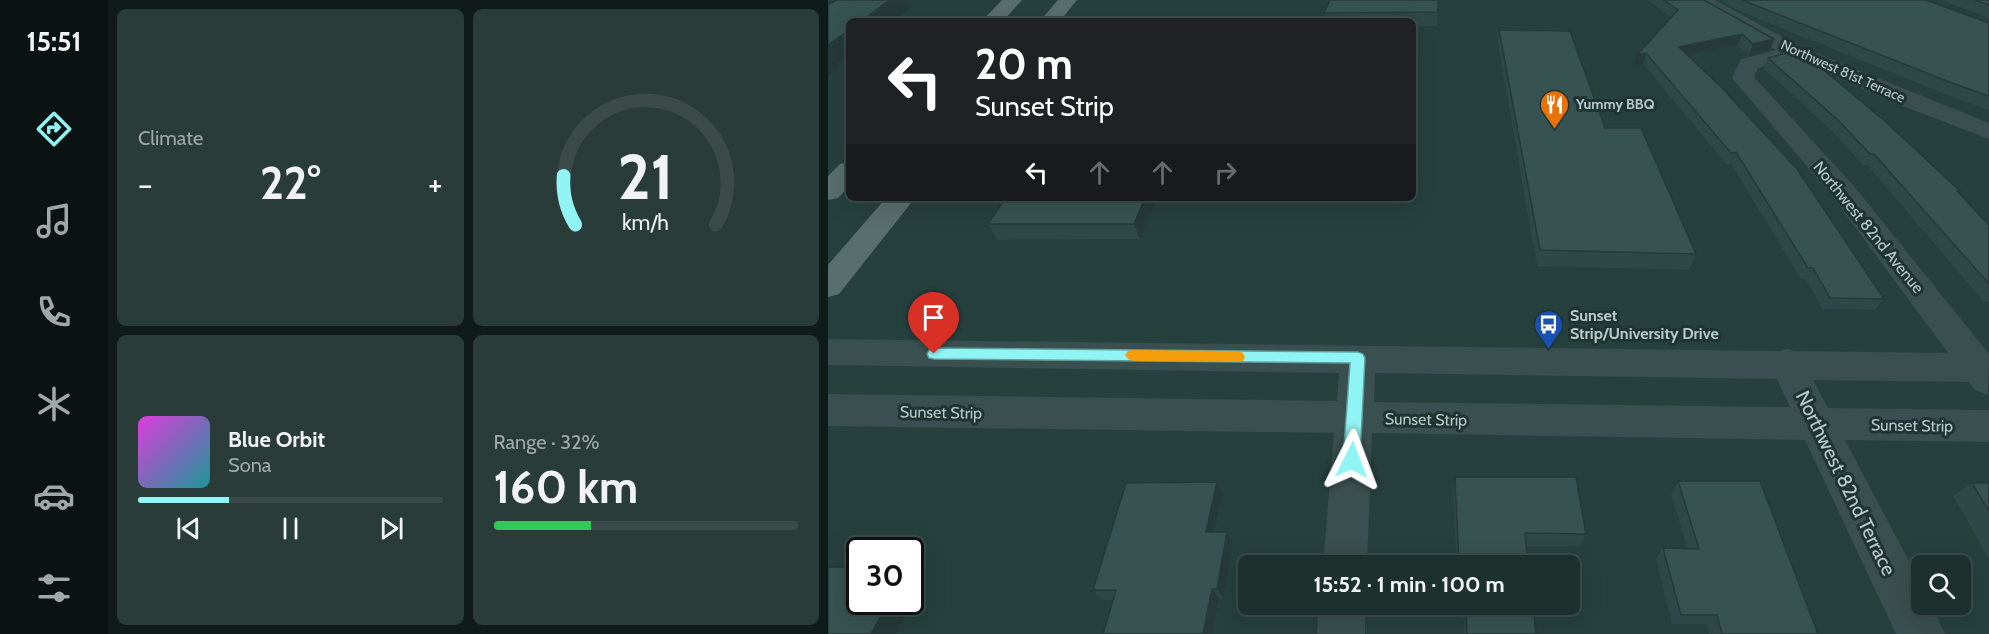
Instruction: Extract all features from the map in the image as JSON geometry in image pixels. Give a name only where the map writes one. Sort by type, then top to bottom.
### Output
[{"type":"main road","points":[[995,18],[1013,0]]},
{"type":"main road","points":[[1053,18],[1068,0]]},
{"type":"main road","points":[[828,192],[846,174]]},
{"type":"main road","points":[[828,286],[899,201]]},
{"type":"street","name":"Northwest 81st Terrace","points":[[1701,0],[1794,51],[1989,132]]},
{"type":"street","name":"Northwest 82nd Avenue","points":[[1794,51],[1749,64],[1743,78],[1843,191],[1985,372]]},
{"type":"street","points":[[828,352],[1787,363],[1985,372]]},
{"type":"street","points":[[1346,555],[1358,358]]},
{"type":"street","name":"Northwest 82nd Terrace","points":[[1787,363],[1921,634]]},
{"type":"street","name":"Sunset Strip","points":[[828,410],[1989,426]]},
{"type":"street","points":[[1341,634],[1342,615]]},
{"type":"building","points":[[836,0],[890,0],[865,18],[846,18],[846,32],[828,45],[828,5]]},
{"type":"building","points":[[1330,0],[1438,0],[1438,12],[1324,13]]},
{"type":"building","points":[[1664,0],[1704,0],[1774,39],[1753,44],[1742,34],[1679,47],[1722,88],[1797,169],[1884,299],[1830,298],[1813,268],[1808,268],[1736,152],[1731,153],[1646,53],[1637,55],[1678,10]]},
{"type":"building","points":[[1742,0],[1926,0],[1989,23],[1989,96],[1952,83]]},
{"type":"building","points":[[1975,0],[1989,0],[1989,5]]},
{"type":"building","points":[[1499,30],[1570,31],[1605,128],[1641,128],[1696,254],[1540,250]]},
{"type":"building","points":[[1798,50],[1887,123],[1960,191],[1957,191],[1989,225],[1989,284],[1874,154],[1870,154],[1839,121],[1768,58]]},
{"type":"building","points":[[1003,201],[1144,201],[1134,224],[988,224]]},
{"type":"building","points":[[1455,477],[1576,477],[1586,534],[1525,533],[1527,555],[1459,555]]},
{"type":"building","points":[[1678,481],[1760,481],[1818,634],[1722,634],[1717,615],[1681,615],[1663,548],[1699,549]]},
{"type":"building","points":[[1217,482],[1206,532],[1227,532],[1217,589],[1212,589],[1203,634],[1103,634],[1116,590],[1093,590],[1126,483]]},
{"type":"building","points":[[1972,483],[1989,483],[1989,511]]},
{"type":"building","points":[[828,567],[846,567],[846,615],[881,615],[871,634],[828,634]]},
{"type":"building","points":[[1466,615],[1534,615],[1536,634],[1467,634]]},
{"type":"slow traffic","points":[[1133,355],[1238,357]]},
{"type":"place","name":"Yummy BBQ","points":[[1555,130]]},
{"type":"place","name":"Sunset Strip/University Drive","points":[[1549,350]]},
{"type":"route","points":[[934,354],[1358,358],[1352,460]]}]
